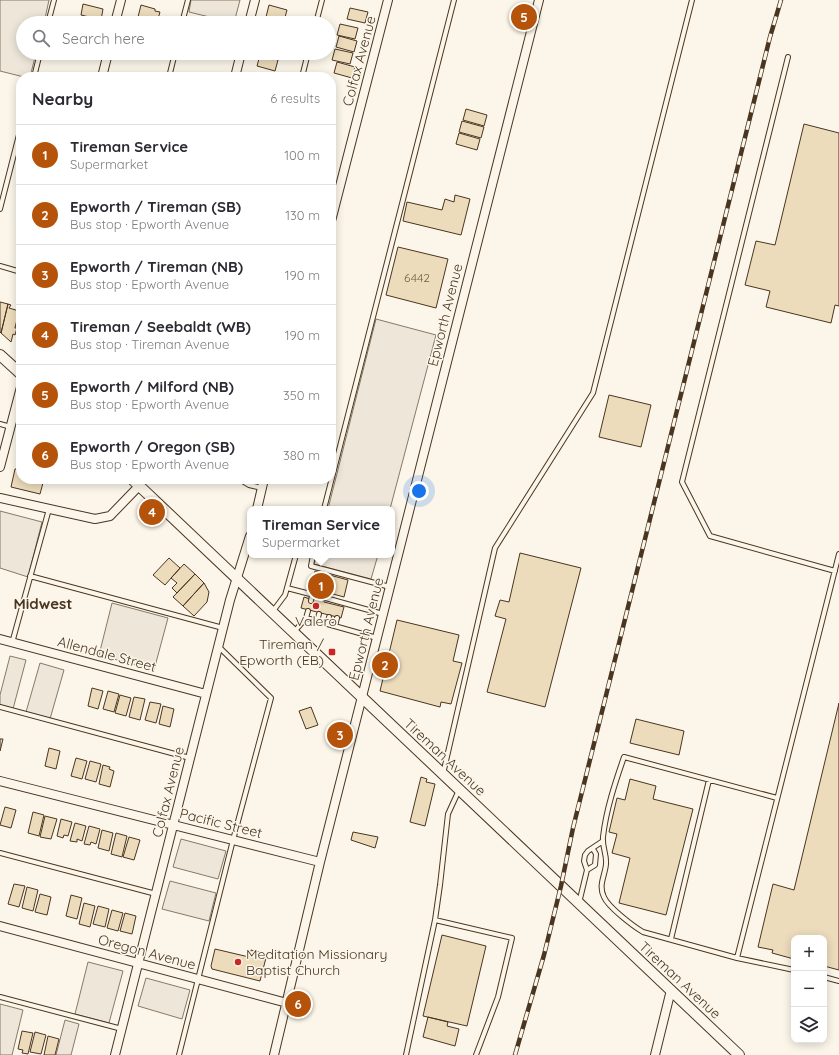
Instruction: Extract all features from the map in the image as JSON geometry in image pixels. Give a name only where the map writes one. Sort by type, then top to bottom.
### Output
[{"type":"street","points":[[117,16],[121,0]]},
{"type":"street","points":[[251,16],[255,0]]},
{"type":"street","name":"Colfax Avenue","points":[[336,202],[388,0]]},
{"type":"street","name":"Epworth Avenue","points":[[274,1055],[288,1002],[320,862],[538,0]]},
{"type":"street","points":[[103,72],[106,60]]},
{"type":"street","points":[[236,72],[239,60]]},
{"type":"street","points":[[0,354],[16,369]]},
{"type":"street","points":[[0,467],[16,407]]},
{"type":"street","points":[[0,498],[95,519],[110,516],[134,484]]},
{"type":"street","name":"Tireman Avenue","points":[[137,484],[739,1055]]},
{"type":"street","points":[[258,506],[263,484]]},
{"type":"street","name":"Colfax Avenue","points":[[115,1055],[218,647],[247,546]]},
{"type":"street","name":"Allendale Street","points":[[0,639],[206,694]]},
{"type":"street","name":"Pacific Street","points":[[0,781],[320,862]]},
{"type":"street","name":"Oregon Avenue","points":[[0,926],[288,1002]]},
{"type":"street","points":[[655,1055],[671,990]]},
{"type":"lane","points":[[50,16],[54,0]]},
{"type":"lane","points":[[184,16],[188,0]]},
{"type":"lane","points":[[318,16],[322,0]]},
{"type":"lane","points":[[336,462],[454,0]]},
{"type":"lane","points":[[443,774],[495,548],[593,393],[692,0]]},
{"type":"lane","points":[[788,57],[682,482],[710,536],[835,571]]},
{"type":"lane","points":[[35,72],[38,60]]},
{"type":"lane","points":[[170,72],[173,60]]},
{"type":"lane","points":[[303,72],[306,60]]},
{"type":"lane","points":[[0,208],[16,146]]},
{"type":"lane","points":[[0,266],[16,271]]},
{"type":"lane","points":[[0,424],[11,427]]},
{"type":"lane","points":[[247,484],[262,488]]},
{"type":"lane","points":[[325,506],[330,484]]},
{"type":"lane","points":[[12,643],[49,509]]},
{"type":"lane","points":[[737,958],[839,554]]},
{"type":"lane","points":[[272,612],[285,595],[295,558]]},
{"type":"lane","points":[[312,558],[311,566],[390,587]]},
{"type":"lane","points":[[30,576],[223,628]]},
{"type":"lane","points":[[287,588],[313,595],[311,601]]},
{"type":"lane","points":[[322,603],[323,598],[383,614]]},
{"type":"lane","points":[[332,606],[333,600]]},
{"type":"lane","points":[[339,608],[341,603]]},
{"type":"lane","points":[[294,632],[306,618],[308,611]]},
{"type":"lane","points":[[316,621],[318,614]]},
{"type":"lane","points":[[327,624],[328,617]]},
{"type":"lane","points":[[306,618],[377,638]]},
{"type":"lane","points":[[335,626],[337,618]]},
{"type":"lane","points":[[179,1055],[233,840],[271,698],[218,647]]},
{"type":"lane","points":[[0,707],[190,758]]},
{"type":"lane","points":[[777,798],[624,757],[611,798],[603,841],[606,865],[601,885],[602,894],[605,900],[634,926],[643,932],[737,958],[791,969]]},
{"type":"lane","points":[[671,939],[709,780]]},
{"type":"lane","points":[[406,1055],[435,920],[448,814],[459,789]]},
{"type":"lane","points":[[579,904],[587,870],[584,865],[585,855],[588,851],[603,841]]},
{"type":"lane","points":[[587,870],[595,865],[596,854],[593,849]]},
{"type":"lane","points":[[0,853],[156,894]]},
{"type":"lane","points":[[435,920],[512,938],[498,997],[476,1055]]},
{"type":"lane","points":[[827,978],[839,981]]},
{"type":"lane","points":[[0,997],[122,1029]]},
{"type":"shaded area","points":[[0,0],[49,0],[46,16],[16,16],[16,60],[34,60],[31,72],[16,72],[16,75],[0,71]]},
{"type":"shaded area","points":[[191,0],[240,0],[236,16],[205,16],[189,12]]},
{"type":"shaded area","points":[[376,319],[436,335],[391,506],[329,506],[334,484],[336,484],[336,477]]},
{"type":"shaded area","points":[[0,511],[42,522],[28,577],[0,568]]},
{"type":"shaded area","points":[[316,558],[377,558],[371,579],[314,564]]},
{"type":"shaded area","points":[[112,603],[168,618],[154,670],[99,655]]},
{"type":"shaded area","points":[[10,656],[26,660],[13,709],[0,706],[0,695]]},
{"type":"shaded area","points":[[40,663],[64,670],[50,719],[26,712]]},
{"type":"shaded area","points":[[181,839],[226,851],[218,879],[173,867]]},
{"type":"shaded area","points":[[170,881],[216,893],[209,921],[162,909]]},
{"type":"shaded area","points":[[88,962],[123,971],[109,1023],[75,1014]]},
{"type":"shaded area","points":[[146,978],[190,990],[182,1019],[138,1006]]},
{"type":"shaded area","points":[[0,1004],[23,1010],[12,1055],[0,1055]]},
{"type":"shaded area","points":[[65,1020],[79,1024],[71,1055],[56,1055]]},
{"type":"building","points":[[83,4],[103,9],[102,16],[81,15]]},
{"type":"building","points":[[141,5],[160,12],[159,16],[138,16]]},
{"type":"building","points":[[269,5],[287,10],[285,16],[266,16]]},
{"type":"building","points":[[350,8],[368,12],[365,23],[347,19]]},
{"type":"building","points":[[340,24],[358,28],[355,39],[337,35]]},
{"type":"building","points":[[339,36],[357,41],[354,52],[336,47]]},
{"type":"building","points":[[336,49],[353,53],[350,64],[332,60],[336,60]]},
{"type":"building","points":[[259,60],[278,60],[275,71],[257,66]]},
{"type":"building","points":[[337,62],[355,67],[352,78],[334,72]]},
{"type":"building","points":[[466,109],[487,115],[484,126],[463,120]]},
{"type":"building","points":[[462,121],[484,127],[481,138],[459,132]]},
{"type":"building","points":[[804,124],[839,133],[839,306],[835,305],[831,323],[766,307],[770,291],[745,285],[756,241],[775,245]]},
{"type":"building","points":[[459,133],[480,139],[477,150],[456,144]]},
{"type":"building","points":[[455,195],[470,199],[461,235],[403,221],[407,202],[442,210],[445,199],[454,202]]},
{"type":"building","points":[[398,247],[448,259],[436,308],[386,295]]},
{"type":"building","points":[[0,302],[8,304],[1,333],[0,332]]},
{"type":"building","points":[[8,304],[11,305],[9,308],[16,310],[16,332],[15,335],[13,334],[11,342],[1,333]]},
{"type":"building","points":[[609,395],[651,405],[641,447],[599,437]]},
{"type":"building","points":[[15,469],[16,484],[43,484],[40,494],[11,487]]},
{"type":"building","points":[[520,553],[581,568],[545,707],[487,692],[506,619],[495,616],[500,600],[509,602]]},
{"type":"building","points":[[169,558],[180,568],[165,585],[153,575]]},
{"type":"building","points":[[184,564],[195,574],[177,593],[172,588],[177,583],[171,578]]},
{"type":"building","points":[[315,571],[348,580],[344,597],[311,588]]},
{"type":"building","points":[[195,574],[204,583],[183,606],[173,597]]},
{"type":"building","points":[[204,583],[209,592],[207,602],[194,616],[183,606]]},
{"type":"building","points":[[316,589],[326,591],[324,602],[344,607],[341,618],[301,608],[304,597],[313,600]]},
{"type":"building","points":[[397,620],[459,635],[453,661],[462,663],[451,704],[441,702],[440,707],[380,691]]},
{"type":"building","points":[[92,688],[103,691],[98,709],[88,706]]},
{"type":"building","points":[[108,691],[119,694],[114,712],[103,709]]},
{"type":"building","points":[[120,695],[131,698],[126,716],[115,713]]},
{"type":"building","points":[[134,697],[145,699],[140,720],[129,717]]},
{"type":"building","points":[[150,702],[161,704],[156,723],[145,720]]},
{"type":"building","points":[[839,703],[839,970],[827,967],[827,935],[791,935],[791,958],[772,953],[773,950],[758,947],[773,884],[794,890]]},
{"type":"building","points":[[163,706],[174,709],[170,727],[159,724]]},
{"type":"building","points":[[311,707],[318,725],[306,729],[299,711]]},
{"type":"building","points":[[636,719],[684,731],[679,755],[630,743]]},
{"type":"building","points":[[0,739],[3,739],[0,751]]},
{"type":"building","points":[[49,748],[60,751],[56,769],[45,766]]},
{"type":"building","points":[[76,758],[87,761],[82,779],[71,776]]},
{"type":"building","points":[[90,761],[101,764],[96,782],[85,779]]},
{"type":"building","points":[[103,765],[110,767],[109,769],[114,771],[110,787],[99,784]]},
{"type":"building","points":[[421,777],[427,779],[426,782],[435,784],[425,826],[410,822]]},
{"type":"building","points":[[630,779],[656,786],[653,799],[693,809],[666,915],[619,903],[630,858],[612,853],[617,834],[609,832],[617,798],[625,800]]},
{"type":"building","points":[[5,807],[16,810],[11,828],[0,825]]},
{"type":"building","points":[[33,812],[44,815],[39,836],[28,833]]},
{"type":"building","points":[[45,816],[57,819],[51,839],[40,837]]},
{"type":"building","points":[[61,819],[72,822],[68,836],[64,835],[63,838],[57,836]]},
{"type":"building","points":[[75,823],[86,826],[82,841],[77,839],[77,842],[70,841]]},
{"type":"building","points":[[89,826],[100,829],[96,844],[91,842],[90,845],[84,844]]},
{"type":"building","points":[[102,830],[113,833],[109,851],[98,848]]},
{"type":"building","points":[[353,832],[378,837],[375,848],[351,840]]},
{"type":"building","points":[[116,833],[127,836],[122,857],[111,854]]},
{"type":"building","points":[[129,837],[140,840],[134,860],[123,857]]},
{"type":"building","points":[[14,884],[25,886],[19,907],[8,904]]},
{"type":"building","points":[[27,887],[38,890],[33,911],[22,908]]},
{"type":"building","points":[[40,894],[51,897],[47,915],[35,912]]},
{"type":"building","points":[[71,895],[82,898],[77,919],[66,916]]},
{"type":"building","points":[[84,903],[95,906],[90,927],[79,924]]},
{"type":"building","points":[[98,906],[109,909],[105,927],[93,924]]},
{"type":"building","points":[[112,910],[123,913],[118,931],[107,928]]},
{"type":"building","points":[[125,913],[136,916],[132,934],[120,931]]},
{"type":"building","points":[[442,935],[486,946],[467,1026],[423,1016]]},
{"type":"building","name":"Meditation Missionary Baptist Church","points":[[215,949],[249,957],[251,950],[267,954],[260,981],[212,969],[211,966]]},
{"type":"building","points":[[428,1017],[448,1022],[447,1026],[459,1029],[455,1046],[423,1037]]},
{"type":"building","points":[[22,1031],[33,1033],[28,1054],[22,1053],[23,1050],[18,1049]]},
{"type":"building","points":[[35,1032],[46,1035],[41,1054],[30,1052]]},
{"type":"building","points":[[48,1036],[59,1039],[55,1055],[44,1055]]},
{"type":"railway","points":[[515,1055],[544,955],[561,886],[573,828],[770,37],[781,0]]},
{"type":"place","name":"Epworth / Milford (NB)","points":[[524,17]]},
{"type":"place","name":"Tireman / Seebaldt (WB)","points":[[152,512]]},
{"type":"place","name":"Tireman Service","points":[[321,586]]},
{"type":"place","name":"Valero","points":[[316,606]]},
{"type":"place","name":"Tireman / Epworth (EB)","points":[[332,652]]},
{"type":"place","name":"Epworth / Tireman (SB)","points":[[385,665]]},
{"type":"place","name":"Epworth / Tireman (NB)","points":[[340,735]]},
{"type":"place","name":"Meditation Missionary Baptist Church","points":[[238,962]]},
{"type":"place","name":"Epworth / Oregon (SB)","points":[[298,1004]]},
{"type":"district","name":"Midwest","points":[[43,603]]}]
